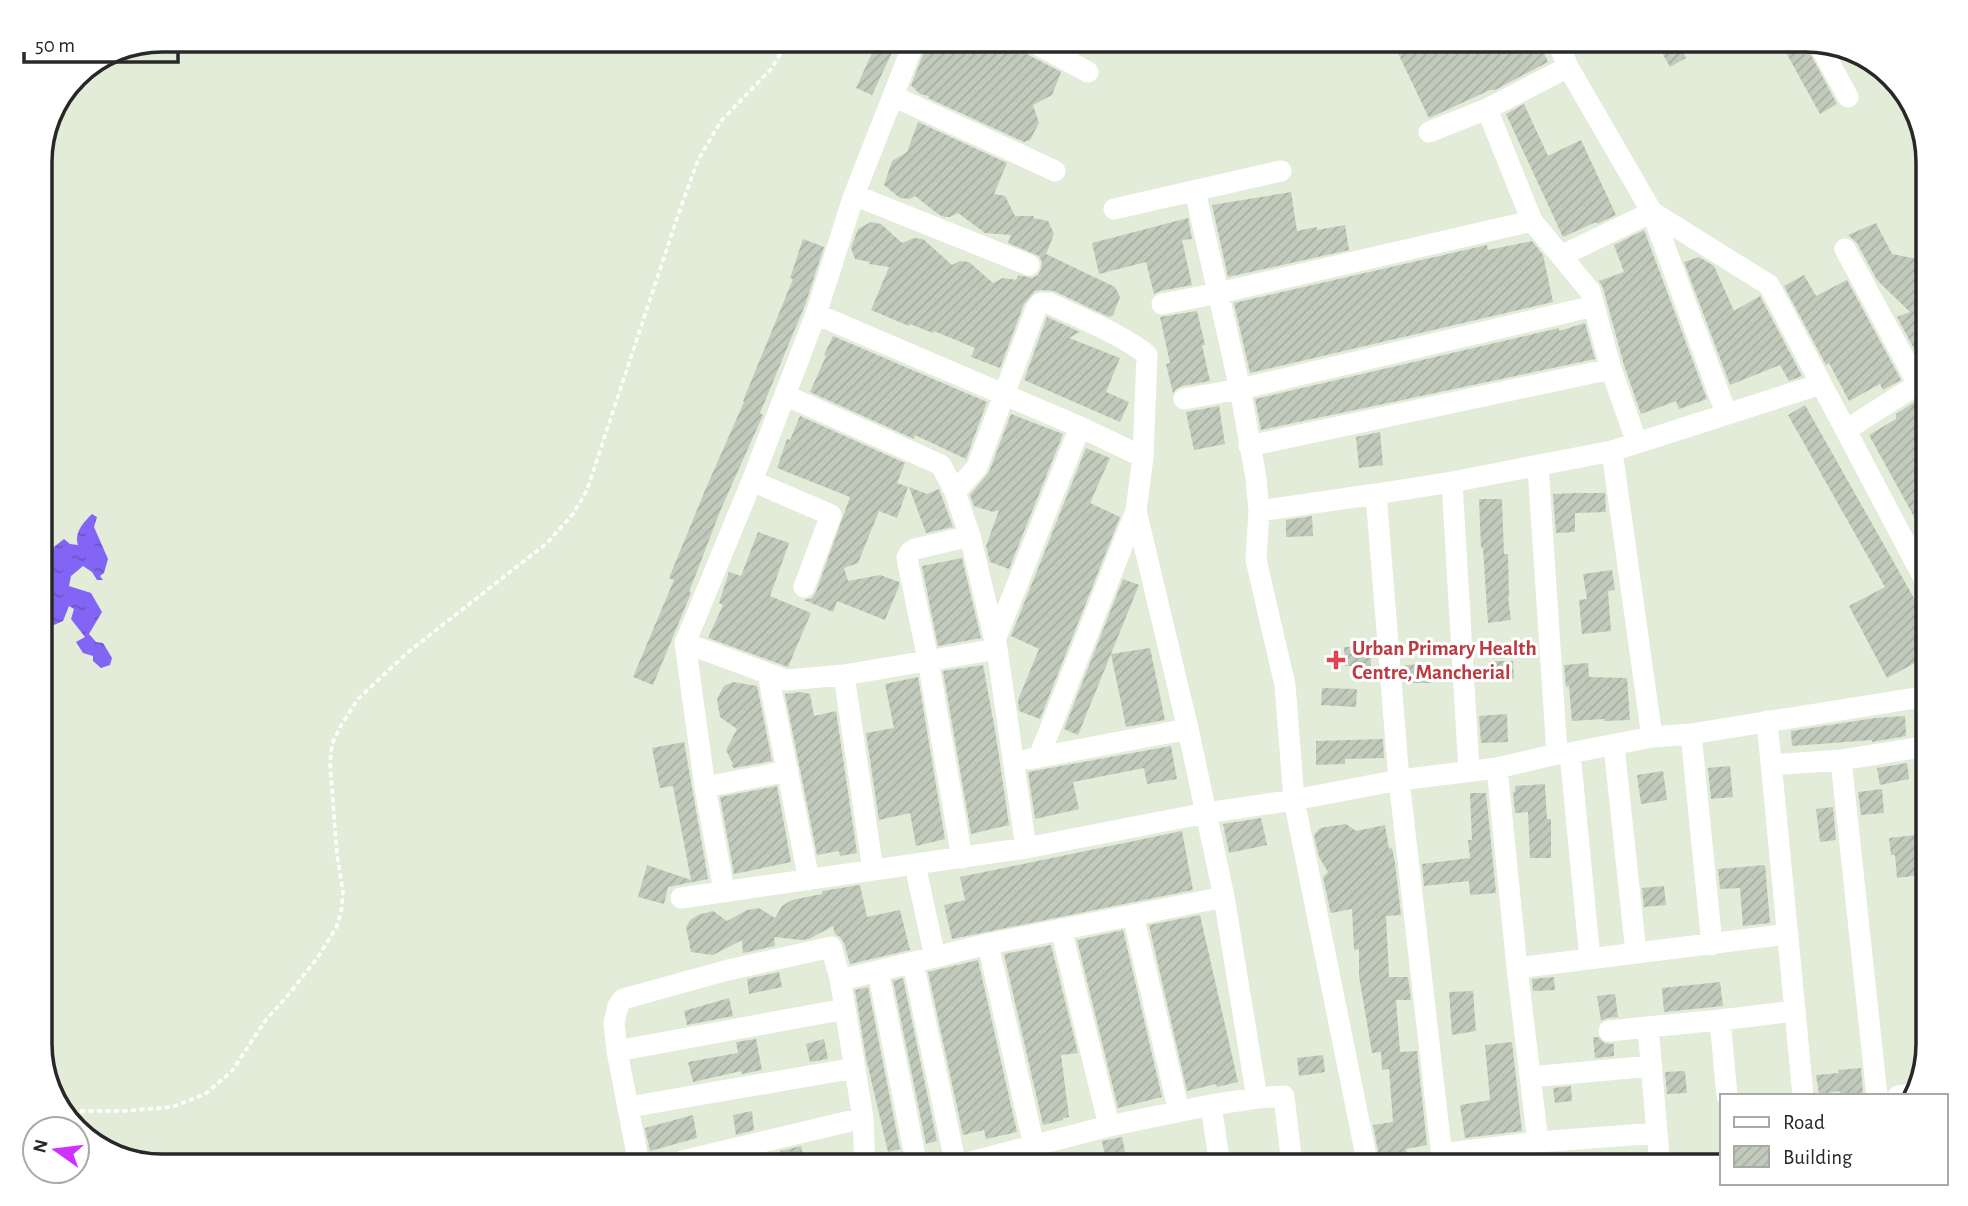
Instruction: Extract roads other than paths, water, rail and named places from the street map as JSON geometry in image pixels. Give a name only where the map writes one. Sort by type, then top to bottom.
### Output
[{"type":"street","points":[[724,891],[705,788],[685,643],[785,396],[816,314],[854,195],[910,52]]},
{"type":"street","points":[[1051,52],[1088,72]]},
{"type":"street","points":[[1562,52],[1652,212],[1726,413]]},
{"type":"street","points":[[1824,54],[1848,97]]},
{"type":"street","points":[[1430,132],[1487,109],[1568,67]]},
{"type":"street","points":[[893,96],[1055,171]]},
{"type":"street","points":[[1487,109],[1532,220],[1590,291],[1611,369],[1637,443]]},
{"type":"street","points":[[1114,209],[1281,171]]},
{"type":"street","points":[[1195,191],[1240,389],[1256,478],[1259,511],[1256,560],[1285,685],[1294,800],[1366,1154]]},
{"type":"street","points":[[854,195],[1029,265]]},
{"type":"street","points":[[1561,256],[1652,212]]},
{"type":"street","points":[[1652,212],[1769,285],[1915,561]]},
{"type":"street","points":[[1162,304],[1532,220]]},
{"type":"street","points":[[1845,249],[1915,378]]},
{"type":"street","points":[[955,492],[977,467],[1036,309],[1041,303],[1049,303],[1137,347],[1147,355],[1143,457],[1136,511],[1039,757]]},
{"type":"street","points":[[1184,399],[1240,389],[1594,306]]},
{"type":"street","points":[[816,314],[1080,427],[1143,457]]},
{"type":"street","points":[[1249,446],[1611,369]]},
{"type":"street","points":[[1259,511],[1452,482],[1612,451],[1821,384]]},
{"type":"street","points":[[785,396],[941,465],[955,492],[970,536],[996,644],[1027,848]]},
{"type":"street","points":[[1846,430],[1915,397]]},
{"type":"street","points":[[996,644],[1080,427]]},
{"type":"street","points":[[1612,451],[1652,737]]},
{"type":"street","points":[[1538,466],[1564,754],[1590,959]]},
{"type":"street","points":[[752,481],[831,515],[804,587]]},
{"type":"street","points":[[1452,482],[1469,771]]},
{"type":"street","points":[[1376,494],[1399,780],[1441,1154]]},
{"type":"street","points":[[1136,511],[1188,729],[1224,897],[1257,1098]]},
{"type":"street","points":[[962,858],[928,660],[907,558],[915,549],[970,536]]},
{"type":"street","points":[[685,643],[786,680],[844,675],[996,644]]},
{"type":"street","points":[[768,674],[809,880]]},
{"type":"street","points":[[844,675],[873,870]]},
{"type":"street","points":[[681,898],[1027,848],[1206,813],[1399,780],[1497,768],[1652,737],[1690,734],[1915,698]]},
{"type":"street","points":[[1767,721],[1803,1094]]},
{"type":"street","points":[[1014,762],[1188,729]]},
{"type":"street","points":[[1690,734],[1712,945]]},
{"type":"street","points":[[1614,746],[1636,953]]},
{"type":"street","points":[[1772,765],[1841,760],[1915,748]]},
{"type":"street","points":[[1841,760],[1877,1094]]},
{"type":"street","points":[[1497,768],[1538,1142]]},
{"type":"street","points":[[705,788],[788,771]]},
{"type":"street","points":[[915,865],[935,957]]},
{"type":"street","points":[[840,978],[988,944],[1224,897]]},
{"type":"street","points":[[1133,915],[1179,1112]]},
{"type":"street","points":[[1061,929],[1109,1126]]},
{"type":"street","points":[[1517,968],[1788,934]]},
{"type":"street","points":[[988,944],[1034,1146]]},
{"type":"street","points":[[637,1154],[614,1023],[615,1014],[623,999],[728,970],[831,947],[840,978],[855,1068],[863,1118],[864,1154]]},
{"type":"street","points":[[913,963],[953,1154]]},
{"type":"street","points":[[878,971],[914,1154]]},
{"type":"street","points":[[617,1051],[845,1009]]},
{"type":"street","points":[[1609,1031],[1795,1011]]},
{"type":"street","points":[[1720,1020],[1727,1094]]},
{"type":"street","points":[[1648,1027],[1659,1154]]},
{"type":"street","points":[[1530,1077],[1652,1066]]},
{"type":"street","points":[[629,1107],[855,1068]]},
{"type":"street","points":[[1016,1154],[1034,1146],[1109,1126],[1211,1105],[1284,1096],[1291,1154]]},
{"type":"street","points":[[1211,1105],[1218,1154]]},
{"type":"street","points":[[711,1154],[863,1118]]},
{"type":"street","points":[[1474,1154],[1538,1142],[1657,1133]]},
{"type":"water","points":[[92,514],[97,517],[94,527],[108,559],[104,573],[100,576],[103,580],[97,580],[92,572],[83,566],[71,576],[69,586],[91,593],[102,612],[89,634],[96,642],[103,643],[112,658],[110,665],[101,668],[93,661],[93,656],[83,653],[76,642],[85,637],[71,619],[74,609],[69,606],[63,621],[53,625],[53,548],[64,539],[70,544],[78,545],[77,540],[83,524]]},
{"type":"place","name":"Urban Primary Health Centre, Mancherial","points":[[1336,660]]}]
